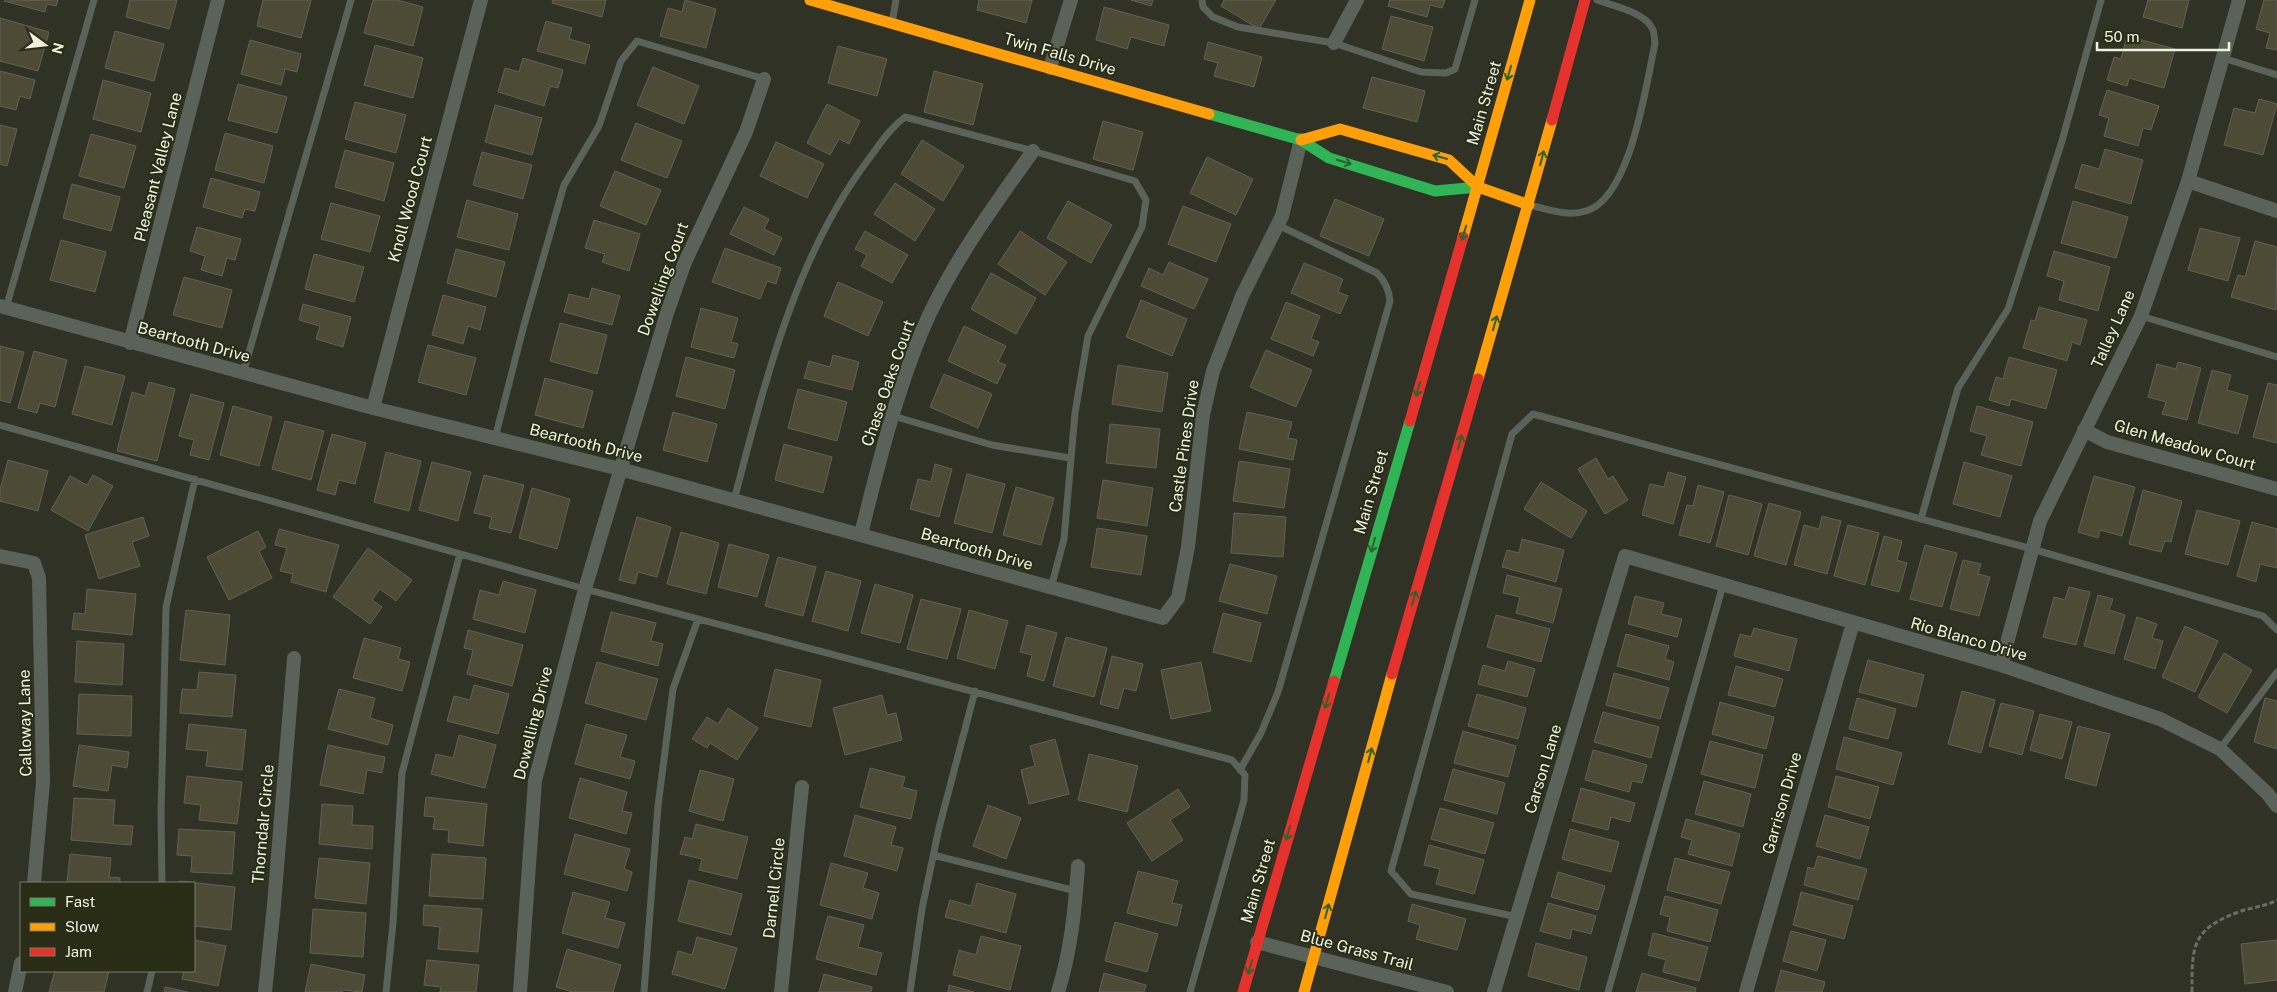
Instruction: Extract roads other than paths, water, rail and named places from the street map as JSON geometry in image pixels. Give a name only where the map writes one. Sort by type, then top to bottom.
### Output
[{"type":"main road","name":"Twin Falls Drive","points":[[810,0],[1301,140],[1329,158],[1435,191],[1478,187]]},
{"type":"main road","name":"Main Street","points":[[1243,992],[1478,187],[1530,0]]},
{"type":"main road","points":[[1304,992],[1392,675],[1529,205],[1585,0]]},
{"type":"main road","points":[[1301,140],[1340,129],[1449,160],[1478,187],[1529,205]]},
{"type":"street","name":"Pleasant Valley Lane","points":[[130,343],[218,0]]},
{"type":"street","name":"Knoll Wood Court","points":[[373,408],[481,0]]},
{"type":"street","points":[[1050,68],[1071,0]]},
{"type":"street","points":[[1334,43],[1357,0]]},
{"type":"street","name":"Talley Lane","points":[[2001,665],[2040,521],[2141,316],[2188,181],[2239,0]]},
{"type":"street","name":"Dowelling Court","points":[[620,469],[685,262],[746,132],[764,78]]},
{"type":"street","name":"Castle Pines Drive","points":[[1162,618],[1178,598],[1188,547],[1203,415],[1213,371],[1242,296],[1278,225],[1301,140]]},
{"type":"street","name":"Chase Oaks Court","points":[[861,534],[893,416],[922,331],[972,239],[1034,151]]},
{"type":"street","points":[[2188,181],[2277,211]]},
{"type":"street","name":"Beartooth Drive","points":[[3,307],[373,408],[620,469],[1162,618]]},
{"type":"street","name":"Glen Meadow Court","points":[[2084,430],[2107,442],[2277,489]]},
{"type":"street","name":"Dowelling Drive","points":[[520,992],[535,781],[585,589],[620,469]]},
{"type":"street","name":"Calloway Lane","points":[[0,556],[34,563],[39,578],[43,782],[34,882]]},
{"type":"street","name":"Carson Lane","points":[[1494,992],[1625,556]]},
{"type":"street","name":"Rio Blanco Drive","points":[[1625,556],[2001,665],[2160,718],[2220,749],[2268,794],[2277,806]]},
{"type":"street","name":"Garrison Drive","points":[[1746,992],[1853,623]]},
{"type":"street","name":"Thorndalr Circle","points":[[265,992],[294,658]]},
{"type":"street","name":"Darnell Circle","points":[[781,992],[802,788]]},
{"type":"street","points":[[1058,992],[1068,954],[1078,866]]},
{"type":"street","name":"Blue Grass Trail","points":[[1257,942],[1447,992]]},
{"type":"street","points":[[15,992],[20,968]]},
{"type":"lane","points":[[3,307],[94,0]]},
{"type":"lane","points":[[243,373],[351,0]]},
{"type":"lane","points":[[892,23],[896,0]]},
{"type":"lane","points":[[1202,0],[1203,7],[1213,17],[1238,27],[1334,43],[1421,72],[1446,73],[1455,69],[1475,0]]},
{"type":"lane","points":[[1529,205],[1569,214],[1588,211],[1610,195],[1625,165],[1655,44],[1654,30],[1648,22],[1626,10],[1597,0]]},
{"type":"lane","points":[[1921,519],[1958,388],[2008,308],[2062,141],[2101,0]]},
{"type":"lane","points":[[495,438],[564,185],[598,126],[621,61],[637,41],[764,78]]},
{"type":"lane","points":[[2223,58],[2277,75]]},
{"type":"lane","points":[[734,500],[768,372],[813,252],[853,180],[894,125],[905,117],[1034,151],[1136,181],[1146,200],[1142,227],[1088,336],[1070,458],[1064,538],[1051,588]]},
{"type":"lane","points":[[1240,770],[1261,733],[1278,692],[1390,301],[1389,291],[1384,279],[1377,273],[1278,225]]},
{"type":"lane","points":[[2141,316],[2277,357]]},
{"type":"lane","points":[[1516,917],[1411,894],[1391,871],[1512,434],[1533,414],[2032,549],[2263,616],[2277,630]]},
{"type":"lane","points":[[893,416],[992,446],[1070,458]]},
{"type":"lane","points":[[0,425],[585,589],[1208,752],[1232,760],[1245,775],[1244,800],[1190,992]]},
{"type":"lane","points":[[162,882],[161,814],[166,607],[195,479]]},
{"type":"lane","points":[[386,992],[393,923],[402,773],[460,554]]},
{"type":"lane","points":[[1608,992],[1723,585]]},
{"type":"lane","points":[[644,992],[658,806],[673,689],[698,619]]},
{"type":"lane","points":[[2220,749],[2277,672]]},
{"type":"lane","points":[[910,992],[933,855],[975,691]]},
{"type":"lane","points":[[933,855],[1076,891]]},
{"type":"lane","points":[[147,992],[152,972]]}]
